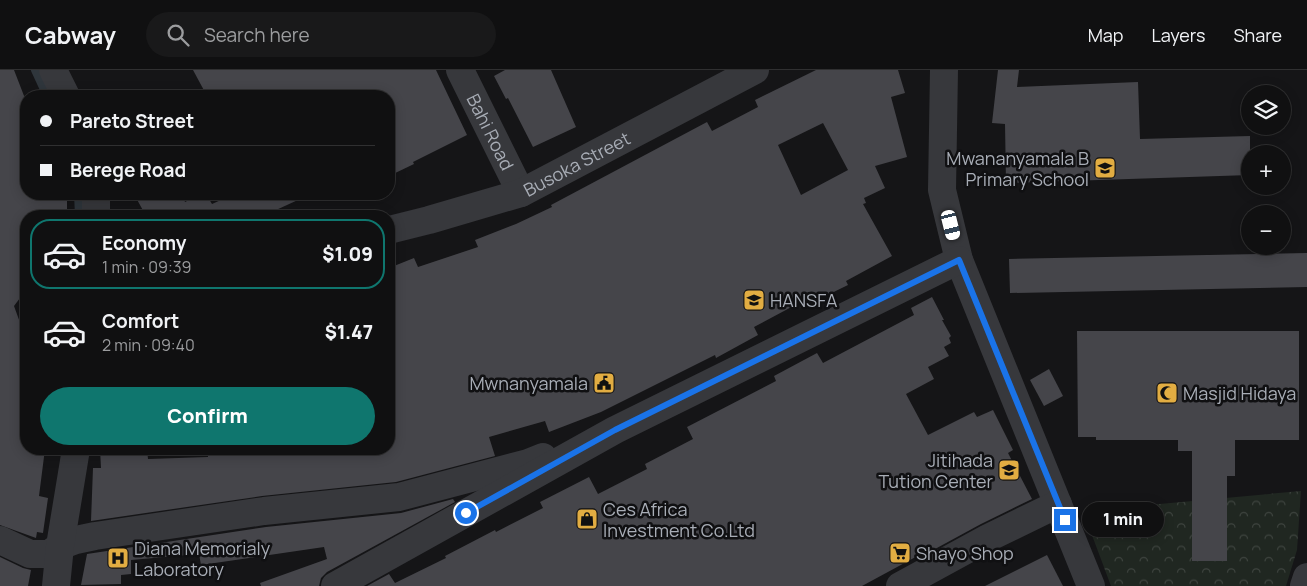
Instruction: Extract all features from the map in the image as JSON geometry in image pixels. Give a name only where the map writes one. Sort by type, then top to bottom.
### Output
[{"type":"street","points":[[53,70],[63,90]]},
{"type":"street","name":"Bahi Road","points":[[460,70],[521,193]]},
{"type":"street","name":"Busoka Street","points":[[395,228],[521,193],[755,70]]},
{"type":"street","points":[[944,70],[942,190],[959,260],[1091,586]]},
{"type":"street","points":[[335,586],[615,430],[959,260]]},
{"type":"street","points":[[0,540],[30,554],[49,554],[60,546],[86,538],[127,533],[210,518],[399,497],[528,463],[615,430]]},
{"type":"street","points":[[56,586],[60,546],[75,455]]},
{"type":"street","points":[[900,586],[988,538],[1058,504]]},
{"type":"street","points":[[1304,586],[1307,577]]},
{"type":"green space","points":[[1301,491],[1297,550],[1286,586],[1111,586],[1083,511]]},
{"type":"building","points":[[0,70],[14,70],[22,90],[20,90],[20,200],[67,200],[67,210],[20,210],[20,298],[14,306],[20,322],[20,455],[44,455],[39,496],[48,498],[43,533],[37,532],[36,538],[0,525]]},
{"type":"building","points":[[193,70],[436,70],[467,135],[395,173],[395,90],[204,90]]},
{"type":"building","points":[[505,70],[551,70],[576,127],[533,147],[508,98],[506,99],[494,76]]},
{"type":"building","points":[[816,70],[898,70],[905,93],[891,97],[907,157],[875,166],[885,188],[864,198],[866,203],[863,204],[892,256],[846,281],[848,285],[801,308],[799,303],[754,327],[758,335],[716,358],[715,355],[601,412],[549,432],[545,421],[489,437],[495,456],[396,482],[262,496],[91,521],[93,468],[101,468],[100,455],[148,455],[148,459],[208,457],[208,455],[395,455],[395,266],[414,258],[418,267],[478,247],[475,240],[552,207],[551,205],[707,122],[712,131],[758,107],[755,100]],"holes":[[[823,123],[848,170],[801,195],[778,145]]]},
{"type":"building","points":[[998,70],[1019,70],[1017,87],[1138,82],[1140,139],[1250,136],[1250,145],[1241,145],[1241,175],[1006,183],[1005,124],[992,123]]},
{"type":"building","points":[[137,200],[184,200],[185,202],[189,200],[210,200],[212,204],[221,200],[298,200],[276,210],[143,210]]},
{"type":"building","points":[[1291,253],[1307,253],[1307,287],[1010,293],[1009,259],[1291,255]]},
{"type":"building","points":[[932,297],[951,336],[949,338],[951,343],[944,347],[949,356],[928,367],[934,379],[906,394],[928,435],[974,412],[977,417],[993,410],[1013,450],[1008,453],[1032,499],[924,555],[923,553],[862,586],[367,586],[389,574],[395,583],[446,558],[445,556],[495,530],[496,532],[543,508],[540,502],[589,477],[598,494],[647,469],[645,464],[693,439],[687,427],[776,381],[774,376],[817,353],[823,363],[914,315],[911,308]]},
{"type":"building","name":"Masjid Hidaya","points":[[1077,331],[1299,331],[1299,440],[1235,440],[1235,476],[1227,476],[1227,561],[1192,561],[1192,451],[1178,451],[1178,440],[1096,440],[1096,437],[1078,437]]},
{"type":"building","points":[[1049,369],[1063,396],[1044,406],[1030,380]]},
{"type":"building","points":[[453,499],[455,502],[327,572],[321,578],[319,586],[261,586],[260,583],[327,559],[324,547],[201,565],[199,554],[131,560],[131,574],[121,575],[121,584],[81,585],[87,554],[266,527],[401,513]]},
{"type":"building","points":[[1047,555],[1063,586],[985,586]]},
{"type":"building","points":[[0,557],[31,570],[28,586],[0,586]]},
{"type":"waterway","points":[[35,70],[44,90]]},
{"type":"waterway","points":[[78,200],[79,210]]},
{"type":"place","name":"Mwananyamala B Primary School","points":[[1105,168]]},
{"type":"place","name":"HANSFA","points":[[754,300]]},
{"type":"place","name":"Mwnanyamala","points":[[604,383]]},
{"type":"place","name":"Masjid Hidaya","points":[[1167,393]]},
{"type":"place","name":"Jitihada Tution Center","points":[[1009,470]]},
{"type":"place","name":"Ces Africa Investment Co.Ltd","points":[[587,519]]},
{"type":"place","name":"Shayo Shop","points":[[900,553]]},
{"type":"place","name":"Diana Memorialy Laboratory","points":[[118,558]]},
{"type":"route","points":[[466,513],[615,430],[959,260],[1065,520]]}]
